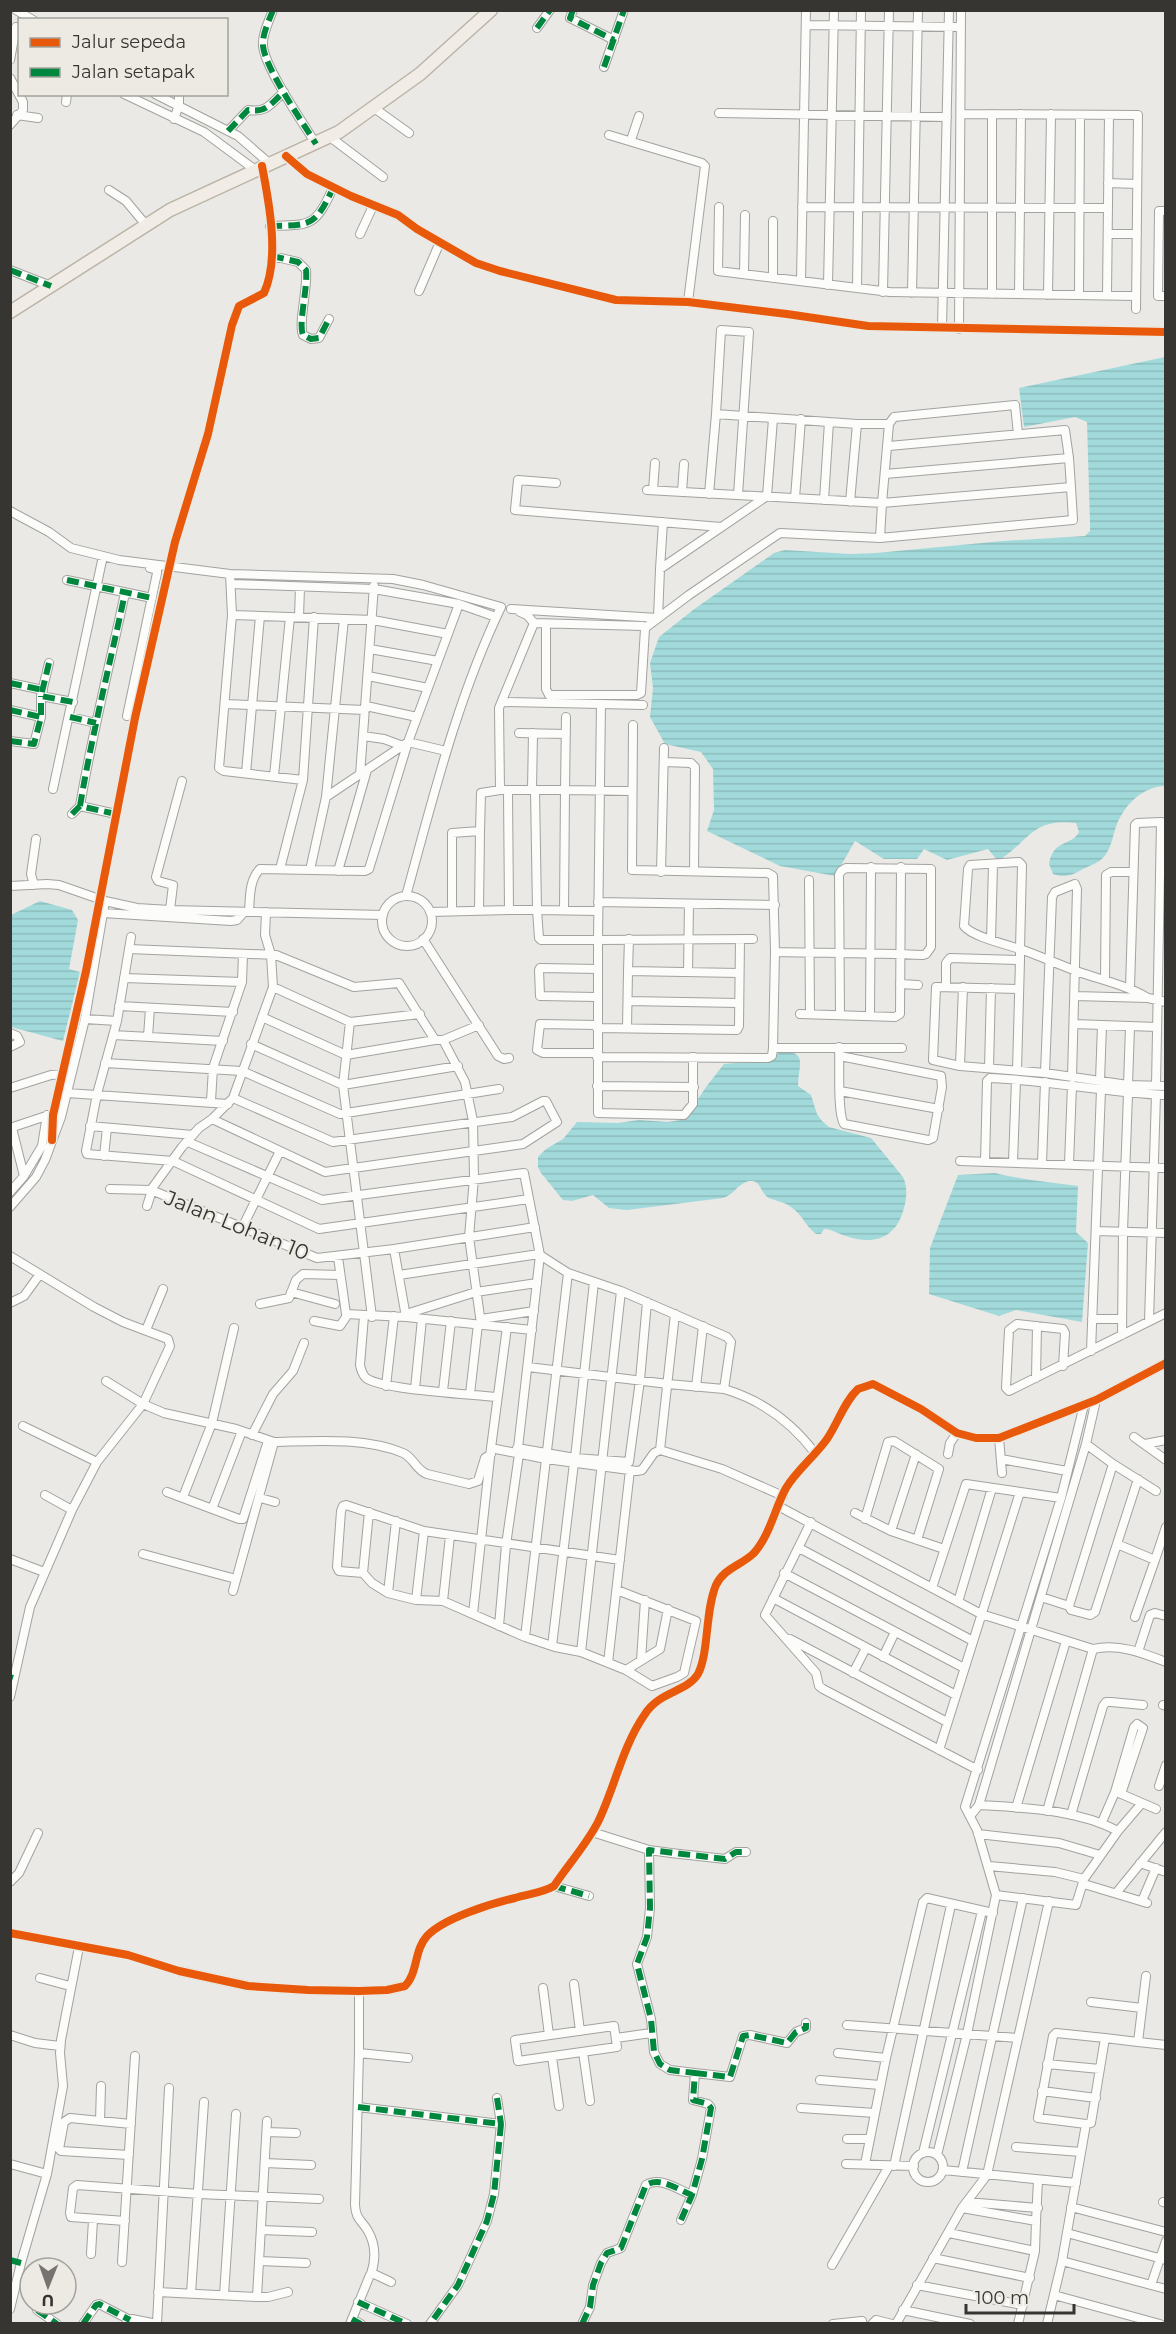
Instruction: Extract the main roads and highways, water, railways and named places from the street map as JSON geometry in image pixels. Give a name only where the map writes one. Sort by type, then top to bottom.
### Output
[{"type":"main road","points":[[10,312],[179,205],[330,137],[374,108],[446,52],[491,10]]},
{"type":"water","points":[[1165,357],[1165,786],[1149,789],[1130,803],[1117,824],[1110,847],[1104,857],[1072,874],[1061,876],[1053,874],[1049,864],[1054,850],[1079,832],[1076,823],[1061,822],[1040,828],[998,861],[988,849],[947,860],[924,849],[917,859],[884,859],[855,841],[835,876],[780,866],[707,831],[714,810],[713,769],[701,752],[665,744],[650,717],[653,688],[650,663],[659,637],[774,553],[785,550],[850,554],[876,553],[1085,536],[1090,531],[1087,422],[1075,417],[1024,427],[1019,388]]},
{"type":"water","points":[[40,901],[72,910],[78,920],[69,969],[80,972],[63,1041],[11,1027],[11,915]]},
{"type":"water","points":[[781,1051],[790,1052],[799,1057],[798,1086],[811,1095],[817,1114],[822,1121],[829,1127],[871,1138],[903,1177],[906,1192],[903,1212],[897,1225],[885,1236],[863,1240],[824,1229],[821,1234],[816,1234],[795,1210],[785,1203],[766,1196],[758,1184],[753,1181],[746,1182],[723,1198],[627,1210],[609,1208],[593,1195],[572,1201],[563,1200],[538,1167],[538,1157],[546,1149],[563,1139],[577,1122],[680,1120],[688,1114],[724,1064],[771,1060]]},
{"type":"water","points":[[995,1173],[1078,1186],[1076,1232],[1088,1243],[1082,1322],[1016,1310],[999,1316],[929,1294],[930,1248],[958,1175]]}]
